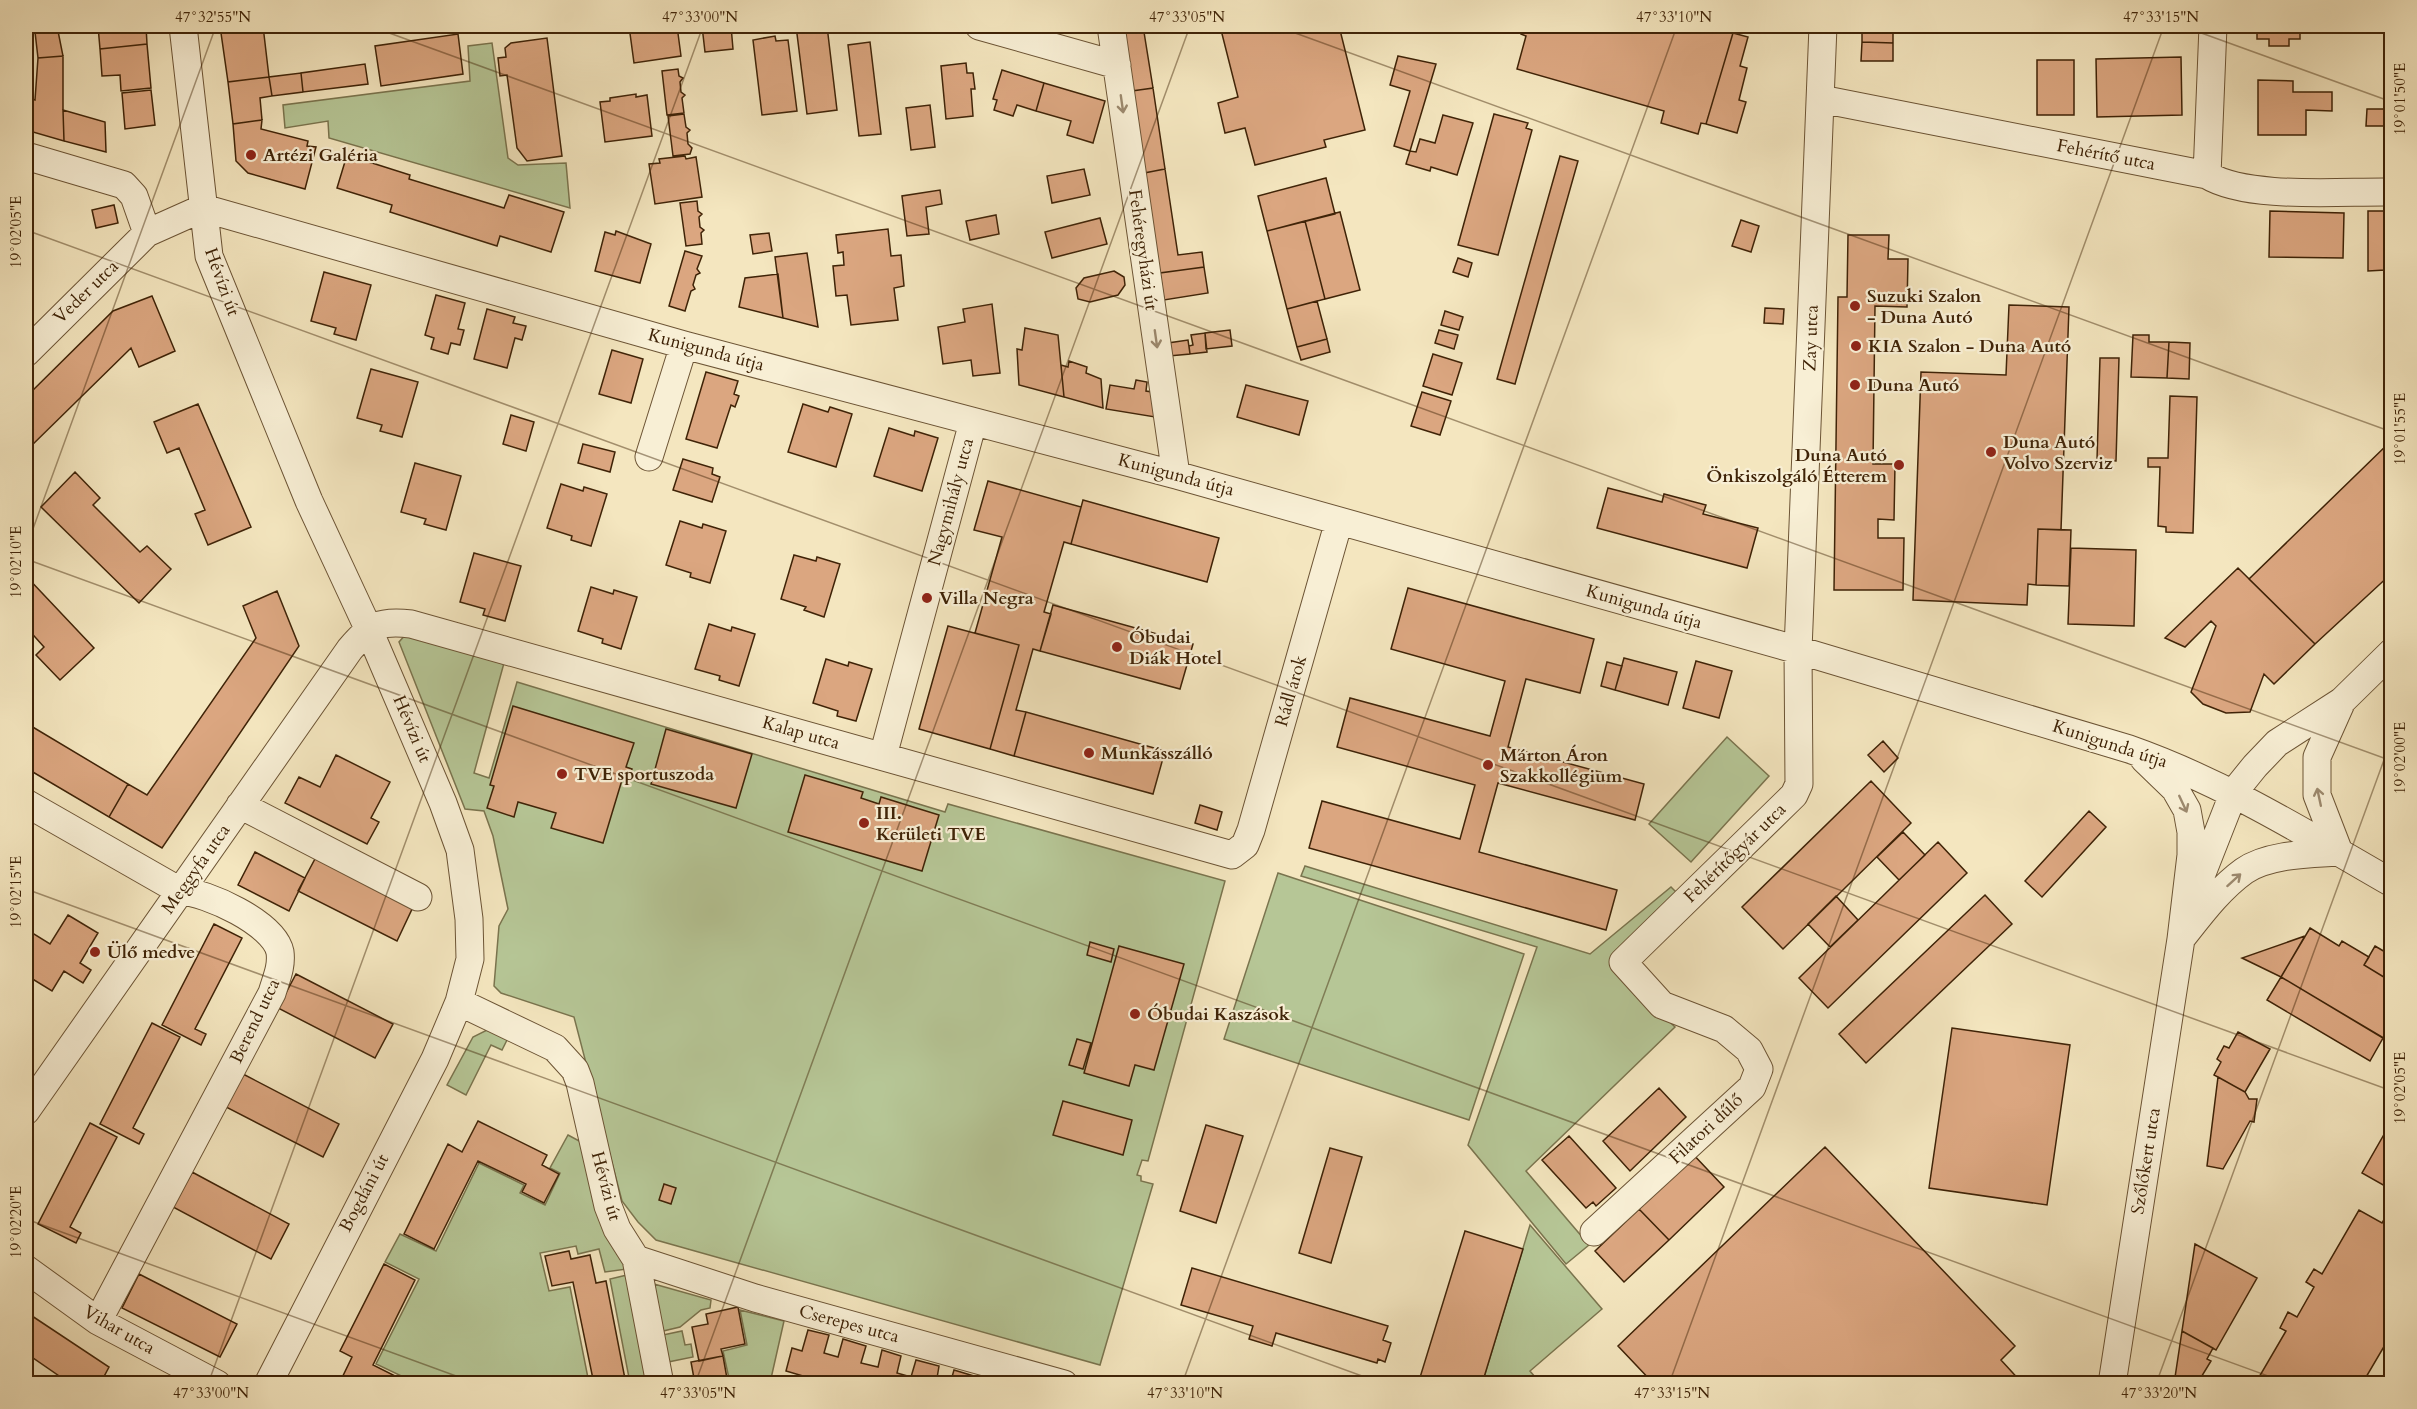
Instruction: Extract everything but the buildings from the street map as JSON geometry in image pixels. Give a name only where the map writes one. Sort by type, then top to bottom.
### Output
[{"type":"street","name":"Hévízi út","points":[[183,26],[209,256],[309,501],[368,628],[443,803],[460,850],[469,919],[470,959],[459,1002],[555,1048],[575,1070],[608,1206],[617,1229],[636,1259],[660,1383]]},
{"type":"street","points":[[979,26],[1117,65]]},
{"type":"street","name":"Fehéregyházi út","points":[[1111,26],[1176,475]]},
{"type":"street","name":"Zay utca","points":[[1798,650],[1823,26]]},
{"type":"street","points":[[2207,175],[2213,26]]},
{"type":"street","name":"Fehérítő utca","points":[[1821,99],[2207,175],[2222,184],[2263,190],[2391,192]]},
{"type":"street","points":[[26,156],[124,185],[134,196],[147,232],[203,208]]},
{"type":"street","name":"Kunigunda útja","points":[[203,208],[684,345],[1176,475],[1798,650],[2128,748],[2182,768],[2234,792],[2391,883]]},
{"type":"street","name":"Veder utca","points":[[26,353],[147,232]]},
{"type":"street","points":[[649,458],[684,345]]},
{"type":"street","name":"Nagymihály utca","points":[[883,756],[973,422]]},
{"type":"street","name":"Rádl árok","points":[[1232,855],[1245,845],[1251,830],[1339,521]]},
{"type":"street","name":"Kalap utca","points":[[368,628],[393,622],[411,624],[1232,855]]},
{"type":"street","name":"Meggyfa utca","points":[[26,1111],[350,649],[368,628]]},
{"type":"street","name":"Fehérítőgyár utca","points":[[1623,962],[1794,795],[1800,772],[1798,650]]},
{"type":"street","name":"Szőlőkert utca","points":[[2181,939],[2202,871],[2234,792],[2277,743],[2342,701],[2391,652]]},
{"type":"street","name":"Szőlőkert utca","points":[[2339,852],[2317,795],[2317,757],[2342,701]]},
{"type":"street","name":"Szőlőkert utca","points":[[2112,1383],[2181,939],[2191,855],[2191,832],[2187,810],[2175,789],[2155,767],[2128,748]]},
{"type":"street","name":"Berend utca","points":[[26,803],[180,891],[196,892],[261,927],[270,934],[279,950],[281,967],[272,993],[98,1321]]},
{"type":"street","points":[[240,805],[418,897]]},
{"type":"street","points":[[2181,939],[2213,898],[2245,870],[2288,856],[2339,852]]},
{"type":"street","name":"Filatori dűlő","points":[[1594,1232],[1752,1087],[1759,1069],[1749,1050],[1725,1029],[1662,1005],[1623,962]]},
{"type":"street","name":"Bogdáni út","points":[[268,1383],[435,1059],[459,1002]]},
{"type":"street","name":"Cserepes utca","points":[[636,1259],[755,1298],[1064,1383]]},
{"type":"street","name":"Vihar utca","points":[[26,1269],[98,1321],[217,1383]]},
{"type":"green space","points":[[492,43],[508,158],[518,165],[566,163],[570,208],[329,138],[328,121],[285,128],[283,105],[470,81],[468,46]]},
{"type":"green space","points":[[406,634],[504,663],[474,773],[489,778],[517,682],[945,812],[948,804],[1225,881],[1148,1161],[1142,1160],[1137,1175],[1141,1176],[1141,1181],[1153,1184],[1100,1365],[656,1240],[638,1222],[622,1201],[574,1017],[501,993],[494,986],[499,926],[508,909],[493,836],[484,811],[465,809],[399,642]]},
{"type":"green space","points":[[1727,737],[1769,776],[1691,862],[1649,824]]},
{"type":"green space","points":[[1305,866],[1590,954],[1671,887],[1679,895],[1623,977],[1675,1027],[1526,1171],[1589,1245],[1566,1264],[1468,1145],[1537,947],[1301,876]]},
{"type":"green space","points":[[1278,873],[1524,954],[1469,1120],[1224,1039]]},
{"type":"green space","points":[[487,1030],[508,1038],[502,1050],[491,1045],[466,1095],[447,1085],[473,1037]]},
{"type":"green space","points":[[568,1135],[583,1143],[627,1269],[605,1272],[599,1249],[578,1254],[576,1246],[540,1253],[549,1291],[570,1287],[589,1383],[416,1383],[376,1364],[419,1279],[385,1262],[400,1234],[436,1251],[479,1163],[524,1185],[520,1193],[545,1205],[560,1173],[550,1168]]},
{"type":"green space","points":[[1530,1225],[1602,1309],[1530,1371],[1540,1383],[1482,1384]]},
{"type":"green space","points":[[627,1275],[648,1383],[630,1383],[610,1279]]},
{"type":"green space","points":[[654,1284],[711,1300],[710,1308],[701,1310],[680,1327],[659,1332]]},
{"type":"green space","points":[[740,1310],[784,1321],[770,1383],[730,1383],[723,1351],[747,1345]]},
{"type":"green space","points":[[682,1331],[685,1345],[691,1344],[693,1357],[663,1363],[658,1336]]},
{"type":"place","name":"Artézi Galéria","points":[[251,155]]},
{"type":"place","name":"Suzuki Szalon - Duna Autó","points":[[1855,306]]},
{"type":"place","name":"KIA Szalon - Duna Autó","points":[[1856,346]]},
{"type":"place","name":"Duna Autó","points":[[1855,385]]},
{"type":"place","name":"Duna Autó Volvo Szerviz","points":[[1991,452]]},
{"type":"place","name":"Duna Autó Önkiszolgáló Étterem","points":[[1899,465]]},
{"type":"place","name":"Villa Negra","points":[[927,598]]},
{"type":"place","name":"Óbudai Diák Hotel","points":[[1117,647]]},
{"type":"place","name":"Munkásszálló","points":[[1089,753]]},
{"type":"place","name":"Márton Áron Szakkollégium","points":[[1488,765]]},
{"type":"place","name":"TVE sportuszoda","points":[[562,774]]},
{"type":"place","name":"III. Kerületi TVE","points":[[864,823]]},
{"type":"place","name":"Ülő medve","points":[[95,952]]},
{"type":"place","name":"Óbudai Kaszások","points":[[1135,1014]]}]
